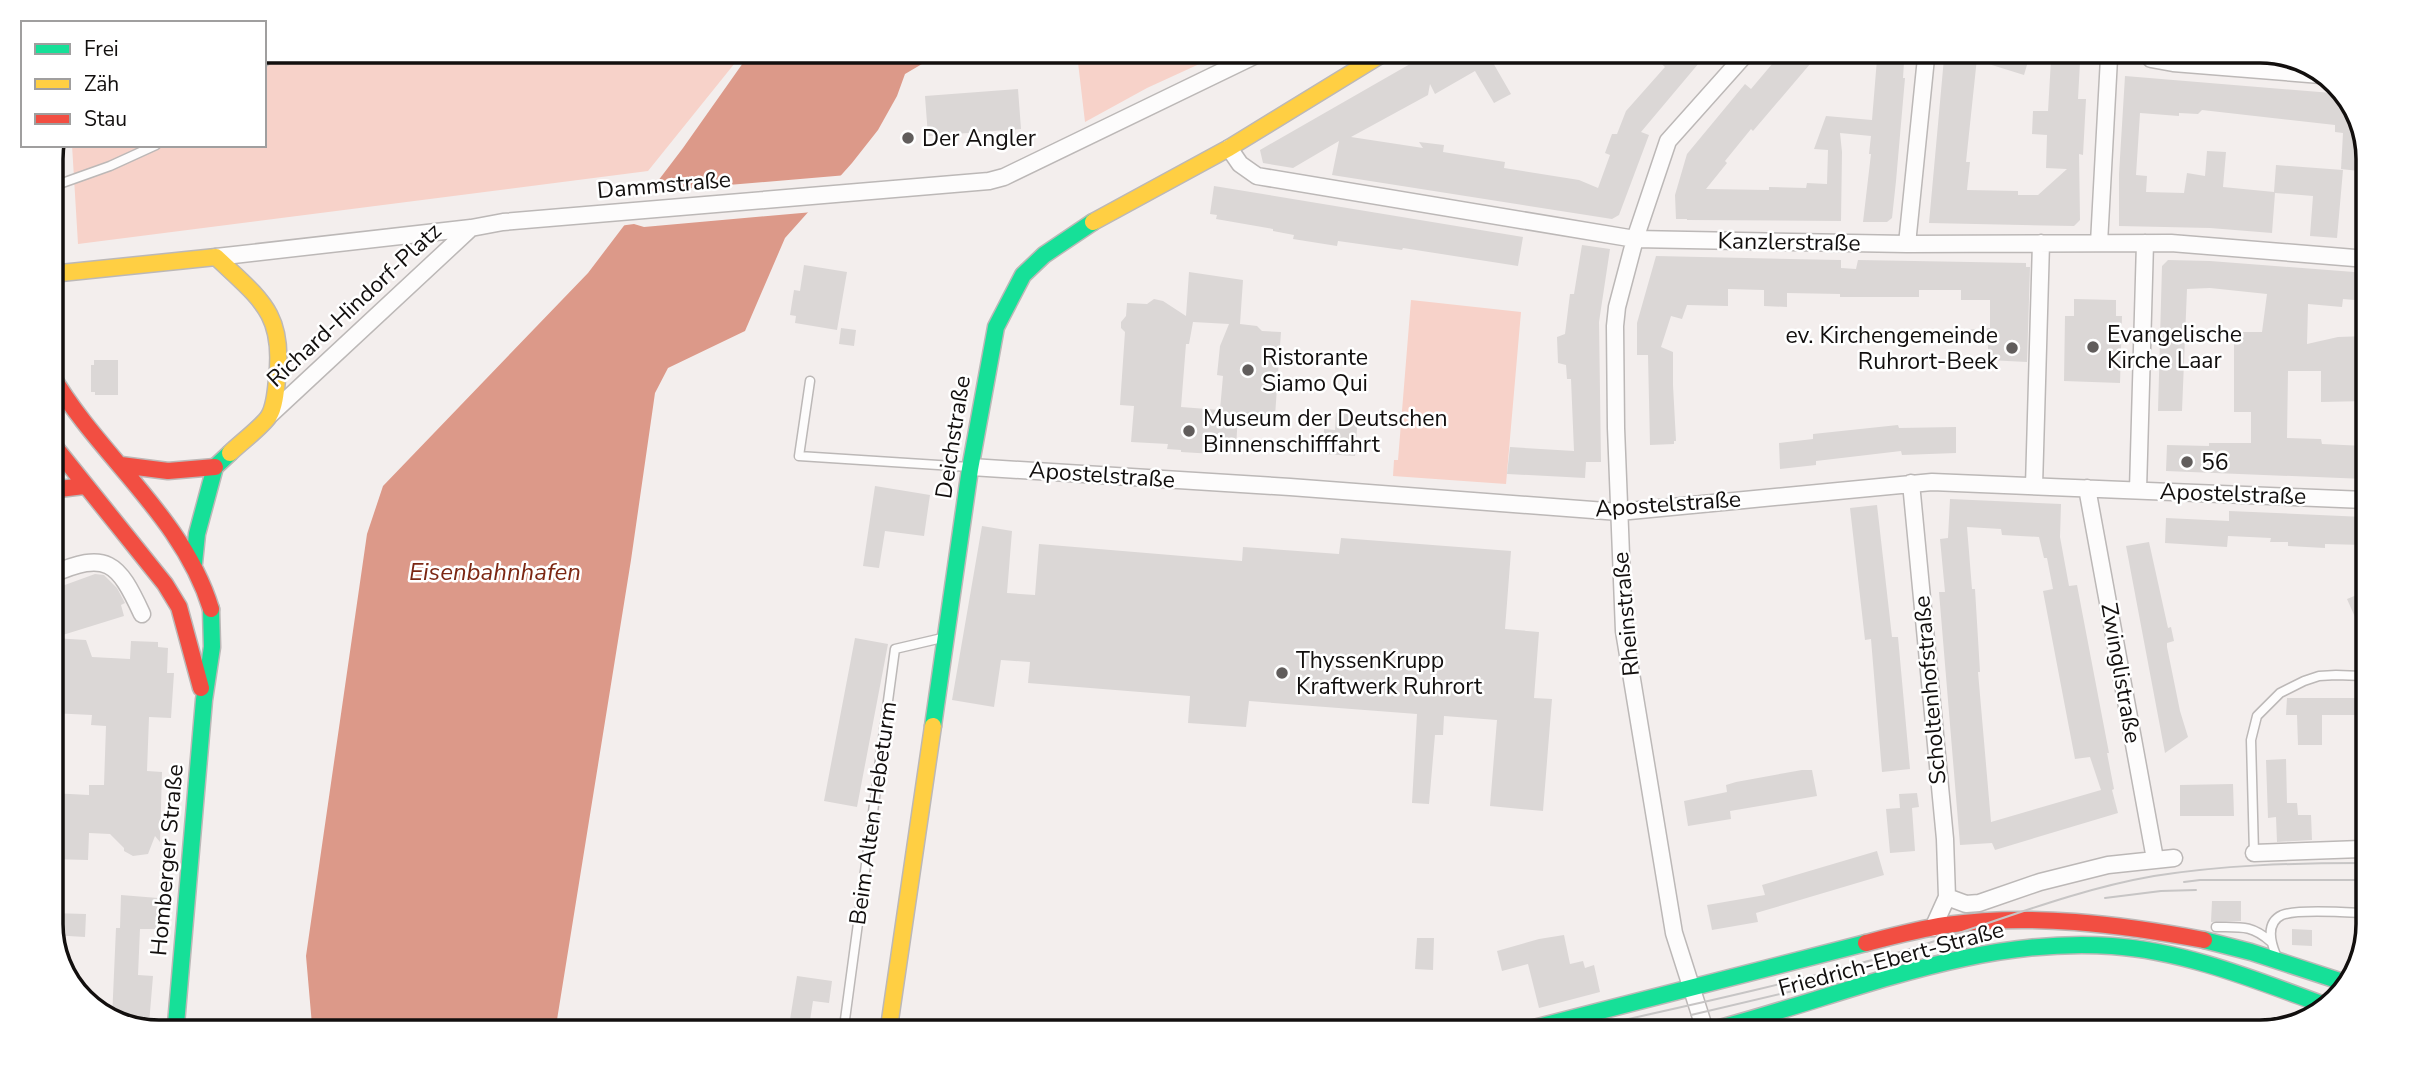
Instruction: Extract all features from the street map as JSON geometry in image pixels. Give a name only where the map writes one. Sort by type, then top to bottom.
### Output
[{"type":"main road","name":"Deichstraße","points":[[890,1020],[971,467],[996,327],[1023,275],[1044,255],[1082,228],[1229,148],[1366,63]]},
{"type":"main road","name":"Dammstraße","points":[[63,273],[216,257]]},
{"type":"main road","name":"Richard-Hindorf-Platz","points":[[215,467],[269,416],[279,363],[279,342],[274,322],[264,303],[216,257]]},
{"type":"main road","name":"Homberger Straße","points":[[63,398],[160,513],[194,563],[212,613],[212,654],[204,700],[176,1020]]},
{"type":"main road","name":"Homberger Straße","points":[[63,458],[165,584],[179,607],[191,643],[204,700]]},
{"type":"main road","points":[[121,465],[142,470],[181,472],[215,467],[197,534],[194,563]]},
{"type":"main road","points":[[63,489],[84,486]]},
{"type":"main road","name":"Friedrich-Ebert-Straße","points":[[1564,1020],[1933,928],[2025,921],[2095,922],[2185,935],[2277,958],[2338,980]]},
{"type":"main road","name":"Friedrich-Ebert-Straße","points":[[1754,1020],[1895,977],[1995,951],[2060,944],[2114,946],[2170,955],[2252,979],[2316,1002]]},
{"type":"street","name":"Dammstraße","points":[[216,257],[503,222],[989,181],[1004,177],[1239,63]]},
{"type":"street","name":"Rheinstraße","points":[[1702,1020],[1674,933],[1624,631],[1615,326],[1635,239],[1668,141],[1738,63]]},
{"type":"street","points":[[1907,244],[1925,63]]},
{"type":"street","points":[[2099,243],[2109,63]]},
{"type":"street","points":[[2173,63],[2304,74]]},
{"type":"street","name":"Kanzlerstraße","points":[[1229,148],[1240,164],[1256,176],[1635,239],[1907,244],[2145,243],[2218,245],[2356,258]]},
{"type":"street","name":"Richard-Hindorf-Platz","points":[[269,416],[471,228]]},
{"type":"street","points":[[2034,486],[2041,243]]},
{"type":"street","points":[[2138,490],[2145,243]]},
{"type":"street","name":"Apostelstraße","points":[[971,467],[1290,487],[1619,512],[1911,483],[2356,500]]},
{"type":"street","name":"Scholtenhofstraße","points":[[1911,483],[1945,839],[1947,897]]},
{"type":"street","name":"Zwinglistraße","points":[[2087,488],[2155,859]]},
{"type":"street","points":[[63,570],[94,561],[112,565],[128,583],[142,614]]},
{"type":"street","points":[[2254,853],[2356,849]]},
{"type":"street","name":"Friedrich-Ebert-Straße","points":[[1933,928],[1947,897],[1966,904],[1979,903],[2073,873],[2108,865],[2174,858]]},
{"type":"lane","points":[[63,183],[152,147]]},
{"type":"lane","points":[[810,381],[799,456],[971,467]]},
{"type":"lane","name":"Beim Alten Hebeturm","points":[[845,1020],[895,649],[945,638]]},
{"type":"lane","points":[[2254,853],[2251,740],[2257,716],[2280,693],[2304,681],[2319,676],[2356,676]]},
{"type":"lane","points":[[2277,958],[2270,932],[2280,916],[2301,912],[2356,912]]},
{"type":"lane","points":[[2216,927],[2249,928],[2260,932],[2271,942]]},
{"type":"shaded area","points":[[266,63],[735,63],[648,171],[78,244],[72,147],[266,147]]},
{"type":"shaded area","points":[[1078,63],[1202,63],[1147,88],[1085,122]]},
{"type":"shaded area","points":[[1411,300],[1521,312],[1506,484],[1393,476],[1394,460],[1398,460]]},
{"type":"water","name":"Eisenbahnhafen","points":[[743,63],[924,63],[905,74],[897,96],[878,130],[785,238],[745,331],[668,368],[655,393],[557,1020],[312,1020],[306,956],[367,534],[383,486],[588,273],[683,148]]},
{"type":"pier","points":[[847,175],[813,212],[644,227],[634,224],[619,226],[645,192]]},
{"type":"building","points":[[1412,63],[1493,63],[1511,94],[1494,103],[1475,71],[1435,94],[1430,84],[1428,95],[1351,137],[1423,148],[1419,142],[1444,145],[1443,152],[1505,162],[1504,168],[1579,180],[1598,188],[1610,155],[1605,153],[1612,134],[1617,134],[1626,111],[1665,67],[1661,63],[1699,63],[1641,132],[1649,135],[1619,215],[1612,219],[1332,175],[1339,141],[1293,168],[1263,163],[1260,150]]},
{"type":"building","points":[[1773,63],[1811,63],[1753,131],[1751,129],[1706,189],[1769,190],[1769,187],[1806,188],[1807,183],[1827,184],[1828,150],[1814,149],[1826,116],[1872,120],[1877,63],[1904,63],[1905,78],[1892,218],[1887,222],[1863,222],[1871,136],[1840,133],[1841,221],[1676,219],[1675,195],[1687,154],[1745,84],[1751,89]]},
{"type":"building","points":[[1944,63],[1976,63],[1966,162],[1970,162],[1967,190],[2018,191],[2018,195],[2038,195],[2067,169],[2046,168],[2047,135],[2032,134],[2033,111],[2048,111],[2051,63],[2080,63],[2078,99],[2086,99],[2083,155],[2079,154],[2080,220],[2074,226],[1929,223]]},
{"type":"building","points":[[1985,63],[2028,63],[2024,75]]},
{"type":"building","points":[[2125,76],[2330,93],[2346,116],[2356,152],[2356,171],[2341,169],[2343,133],[2335,132],[2335,125],[2202,110],[2198,114],[2179,113],[2179,116],[2140,113],[2136,175],[2147,176],[2146,192],[2184,193],[2187,173],[2205,176],[2207,151],[2226,152],[2223,187],[2274,192],[2276,165],[2343,170],[2337,238],[2310,236],[2313,196],[2275,193],[2272,233],[2210,228],[2119,226]]},
{"type":"building","points":[[1018,89],[1021,129],[928,136],[925,96]]},
{"type":"building","points":[[1214,186],[1523,237],[1518,266],[1403,248],[1338,241],[1337,246],[1293,239],[1294,235],[1273,229],[1216,219],[1217,215],[1210,214]]},
{"type":"building","points":[[1582,245],[1610,249],[1599,322],[1601,462],[1586,462],[1585,478],[1507,474],[1510,447],[1574,451],[1571,379],[1567,379],[1566,365],[1558,363],[1557,337],[1565,334],[1570,294],[1574,294]]},
{"type":"building","points":[[1656,256],[1841,260],[1841,268],[1856,269],[1858,260],[2026,263],[2026,267],[2030,267],[2027,362],[1988,360],[1988,342],[1953,341],[1953,331],[1990,328],[1990,300],[1961,300],[1961,290],[1919,290],[1919,297],[1840,297],[1840,294],[1787,293],[1787,307],[1764,306],[1764,290],[1728,289],[1728,306],[1687,305],[1682,319],[1671,316],[1661,347],[1673,352],[1676,441],[1674,444],[1650,445],[1648,355],[1637,355],[1637,323]]},
{"type":"building","points":[[2168,260],[2210,261],[2356,272],[2356,300],[2343,299],[2342,307],[2308,304],[2307,344],[2338,337],[2356,336],[2356,401],[2321,402],[2321,371],[2288,371],[2287,438],[2321,439],[2322,444],[2356,446],[2356,479],[2166,471],[2167,445],[2251,443],[2251,412],[2234,412],[2234,332],[2262,332],[2267,294],[2210,288],[2187,289],[2182,411],[2158,411],[2162,266]]},
{"type":"building","points":[[804,265],[847,272],[837,330],[795,323],[796,316],[790,315],[794,290],[800,291]]},
{"type":"building","points":[[1189,272],[1243,280],[1240,324],[1257,326],[1262,331],[1281,332],[1275,416],[1238,413],[1236,449],[1228,449],[1228,453],[1181,452],[1167,449],[1168,444],[1131,442],[1134,406],[1120,405],[1125,332],[1121,328],[1121,322],[1126,316],[1127,303],[1147,304],[1154,299],[1163,301],[1186,316]],"holes":[[[1193,322],[1229,324],[1220,346],[1217,375],[1223,376],[1220,410],[1181,407],[1186,344],[1189,344]]]},
{"type":"building","name":"Evangelische Kirche Laar","points":[[2074,299],[2116,300],[2116,316],[2122,316],[2120,383],[2064,381],[2065,316],[2074,316]]},
{"type":"building","points":[[841,328],[856,330],[854,346],[839,344]]},
{"type":"building","points":[[94,360],[118,360],[118,395],[95,395],[95,392],[91,392],[91,365],[94,365]]},
{"type":"building","points":[[1336,413],[1358,415],[1355,456],[1323,454],[1324,429],[1335,430]]},
{"type":"building","points":[[1898,425],[1899,428],[1956,427],[1956,453],[1902,455],[1901,451],[1816,461],[1816,465],[1780,469],[1779,443],[1813,439],[1813,434]]},
{"type":"building","points":[[875,486],[930,495],[924,536],[885,531],[879,568],[863,566]]},
{"type":"building","points":[[1950,499],[2061,504],[2060,537],[2069,586],[2077,585],[2118,813],[1995,850],[1992,843],[1960,845],[1939,592],[1945,592],[1940,539],[1948,538]],"holes":[[[1967,527],[2001,529],[2002,535],[2039,537],[2044,558],[2047,558],[2053,589],[2043,591],[2075,759],[2090,757],[2101,790],[1991,822],[1978,672],[1975,589],[1972,589]]]},
{"type":"building","points":[[1877,505],[1892,637],[1898,637],[1910,769],[1882,772],[1871,639],[1865,640],[1850,508]]},
{"type":"building","points":[[2229,511],[2356,517],[2356,545],[2325,544],[2325,548],[2288,546],[2288,542],[2270,542],[2271,538],[2228,536],[2227,547],[2165,543],[2166,518],[2229,521]]},
{"type":"building","name":"ThyssenKrupp Kraftwerk Ruhrort","points":[[982,526],[1012,531],[1007,593],[1035,595],[1039,544],[1242,561],[1243,547],[1339,554],[1341,538],[1511,551],[1505,629],[1539,632],[1534,698],[1552,699],[1543,811],[1490,806],[1497,720],[1444,716],[1443,735],[1435,735],[1429,804],[1412,803],[1417,714],[1249,701],[1246,727],[1188,723],[1190,696],[1028,683],[1030,662],[1001,660],[994,707],[952,700]]},
{"type":"building","points":[[2149,542],[2168,628],[2171,627],[2174,641],[2167,643],[2167,647],[2188,737],[2165,753],[2126,546]]},
{"type":"building","points":[[95,574],[104,575],[117,588],[125,603],[121,605],[124,616],[63,635],[63,586]]},
{"type":"building","points":[[2356,595],[2356,619],[2347,599]]},
{"type":"building","points":[[855,638],[888,644],[857,807],[824,801]]},
{"type":"building","points":[[63,639],[86,640],[92,657],[130,659],[131,641],[158,642],[158,647],[168,648],[167,673],[174,673],[171,718],[149,717],[147,771],[162,772],[160,842],[155,836],[148,854],[133,856],[124,851],[110,834],[89,833],[88,860],[63,859],[63,794],[89,795],[89,785],[104,785],[106,726],[91,725],[92,715],[63,714]]},
{"type":"building","points":[[2287,698],[2356,698],[2356,715],[2322,715],[2322,745],[2298,745],[2297,715],[2286,715]]},
{"type":"building","points":[[2286,759],[2287,803],[2297,803],[2298,815],[2311,815],[2312,840],[2277,842],[2276,817],[2268,818],[2266,760]]},
{"type":"building","points":[[1812,770],[1817,796],[1730,811],[1731,819],[1688,826],[1684,801],[1727,792],[1726,785],[1736,782]]},
{"type":"building","points":[[2233,784],[2234,816],[2180,816],[2180,785]]},
{"type":"building","points":[[1917,793],[1919,807],[1912,808],[1915,851],[1890,853],[1886,809],[1900,808],[1899,794]]},
{"type":"building","points":[[1877,851],[1884,875],[1756,913],[1758,922],[1712,930],[1707,905],[1765,895],[1762,885]]},
{"type":"building","points":[[121,895],[158,898],[156,929],[140,929],[138,975],[153,976],[149,1019],[122,1013],[112,1008],[116,928],[120,928]]},
{"type":"building","points":[[2212,901],[2241,901],[2241,921],[2211,922]]},
{"type":"building","points":[[63,913],[86,914],[85,937],[64,936]]},
{"type":"building","points":[[2292,929],[2312,930],[2312,946],[2292,945]]},
{"type":"building","points":[[1564,935],[1570,964],[1583,961],[1585,968],[1594,965],[1600,992],[1539,1008],[1528,964],[1502,971],[1497,951]]},
{"type":"building","points":[[1417,938],[1434,938],[1433,970],[1415,969]]},
{"type":"building","points":[[797,976],[832,981],[829,1003],[813,1001],[810,1020],[790,1020]]},
{"type":"tram line","points":[[1624,1020],[1860,963],[2058,900],[2154,876],[2232,867],[2356,863]]},
{"type":"tram line","points":[[2184,882],[2356,880]]},
{"type":"tram line","points":[[2105,898],[2196,890]]},
{"type":"tram line","points":[[1691,1015],[1797,990]]},
{"type":"traffic: fast","points":[[933,726],[970,469],[996,327],[1023,275],[1044,255],[1093,222]]},
{"type":"traffic: fast","points":[[194,563],[197,534],[215,467],[230,453]]},
{"type":"traffic: fast","points":[[176,1020],[204,700],[212,647],[211,609]]},
{"type":"traffic: fast","points":[[2204,940],[2338,980]]},
{"type":"traffic: fast","points":[[1565,1020],[1866,943]]},
{"type":"traffic: fast","points":[[1747,1020],[1959,959],[2060,945],[2112,946],[2167,954],[2221,968],[2316,1002]]},
{"type":"traffic: slow","points":[[1093,222],[1229,148],[1368,63]]},
{"type":"traffic: slow","points":[[63,273],[216,257],[245,284],[273,322],[277,338],[277,383],[269,416],[230,453]]},
{"type":"traffic: slow","points":[[890,1020],[933,726]]},
{"type":"traffic: jam","points":[[63,393],[181,544],[198,575],[211,609]]},
{"type":"traffic: jam","points":[[63,457],[165,584],[179,607],[201,688]]},
{"type":"traffic: jam","points":[[121,465],[168,471],[215,467]]},
{"type":"traffic: jam","points":[[63,489],[84,486]]},
{"type":"traffic: jam","points":[[1866,943],[1946,925],[2010,920],[2107,925],[2204,940]]},
{"type":"place","name":"Der Angler","points":[[908,138]]},
{"type":"place","name":"Evangelische Kirche Laar","points":[[2093,347]]},
{"type":"place","name":"ev. Kirchengemeinde Ruhrort-Beek","points":[[2012,348]]},
{"type":"place","name":"Ristorante Siamo Qui","points":[[1248,370]]},
{"type":"place","name":"Museum der Deutschen Binnenschifffahrt","points":[[1189,431]]},
{"type":"place","name":"56","points":[[2187,462]]},
{"type":"place","name":"ThyssenKrupp Kraftwerk Ruhrort","points":[[1282,673]]}]
